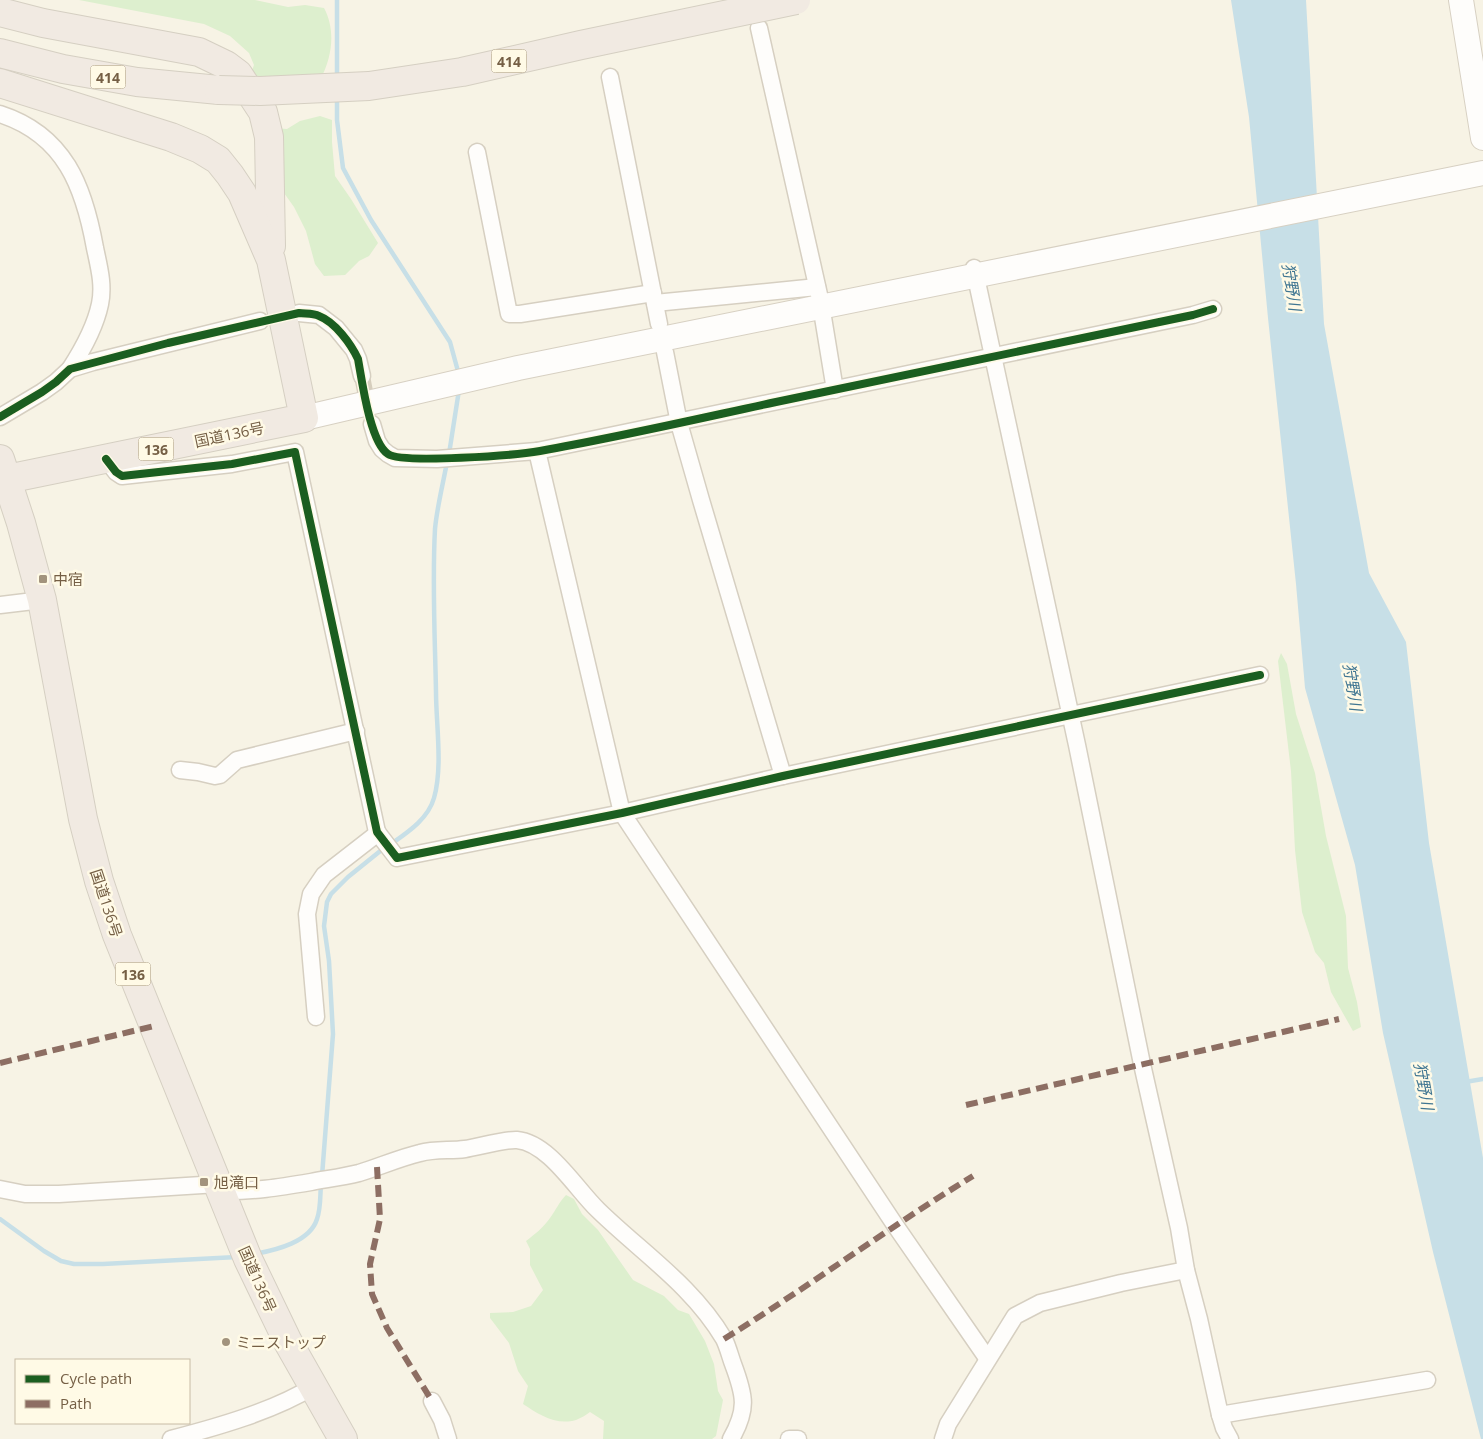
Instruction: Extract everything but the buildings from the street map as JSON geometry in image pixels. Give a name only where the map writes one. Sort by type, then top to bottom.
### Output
[{"type":"highway","name":"414","points":[[0,54],[63,70],[128,81],[219,90],[297,90],[369,86],[462,72],[796,0]]},
{"type":"highway","points":[[0,12],[43,23],[199,52],[226,64],[238,74],[262,112],[269,137],[272,229],[270,260]]},
{"type":"highway","points":[[0,83],[171,137],[200,149],[218,160],[242,193],[270,260],[304,418]]},
{"type":"highway","name":"国道136号","points":[[304,418],[106,459],[2,471],[42,600],[83,819],[98,881],[117,934],[219,1188],[268,1302],[288,1342],[343,1439]]},
{"type":"street","points":[[1461,0],[1483,138]]},
{"type":"street","points":[[759,28],[819,297],[835,390]]},
{"type":"street","points":[[610,77],[659,324]]},
{"type":"street","points":[[0,114],[31,128],[60,152],[77,182],[90,218],[102,285],[95,323],[83,349],[70,369],[42,392],[0,417]]},
{"type":"street","points":[[477,152],[508,314],[654,298],[819,297]]},
{"type":"street","points":[[304,418],[819,297],[975,271],[1483,173]]},
{"type":"street","points":[[975,271],[1142,1064],[1180,1228],[1186,1270],[1220,1415],[1230,1439]]},
{"type":"street","points":[[372,424],[377,441],[382,449],[395,458],[437,459],[537,451],[994,357],[1193,315],[1213,309]]},
{"type":"street","points":[[299,313],[319,315],[336,328],[354,350],[362,376]]},
{"type":"street","points":[[70,369],[260,321]]},
{"type":"street","points":[[665,352],[680,422],[700,500],[784,776]]},
{"type":"street","points":[[537,451],[622,813],[895,1225],[987,1358]]},
{"type":"street","points":[[106,459],[122,476],[232,464],[295,452],[379,834],[394,856],[401,859],[1260,675]]},
{"type":"street","points":[[0,605],[42,600]]},
{"type":"street","points":[[180,770],[189,770],[215,776],[220,775],[237,760],[356,731]]},
{"type":"street","points":[[316,1017],[306,914],[310,899],[316,885],[324,875],[379,834]]},
{"type":"street","points":[[0,1189],[25,1194],[219,1188],[257,1190],[358,1173],[426,1152],[454,1150],[515,1139],[528,1142],[554,1162],[596,1209],[685,1289],[696,1300],[718,1330],[727,1346],[737,1375],[743,1401],[742,1415],[731,1439]]},
{"type":"street","points":[[943,1439],[948,1424],[987,1358],[1016,1316],[1040,1303],[1130,1281],[1186,1270]]},
{"type":"street","points":[[1220,1415],[1427,1380]]},
{"type":"street","points":[[171,1439],[190,1437],[259,1412],[298,1396],[314,1386]]},
{"type":"street","points":[[432,1401],[442,1420],[448,1439]]},
{"type":"street","points":[[789,1439],[798,1439]]},
{"type":"green space","points":[[79,0],[255,0],[288,7],[305,5],[324,8],[328,16],[331,34],[328,61],[321,78],[287,85],[250,76],[254,65],[249,53],[230,36],[204,24]]},
{"type":"green space","points":[[320,116],[332,120],[335,176],[378,243],[369,256],[359,261],[345,275],[324,276],[315,264],[306,231],[294,207],[277,183],[274,128],[287,129],[300,121]]},
{"type":"green space","points":[[1281,653],[1287,664],[1296,714],[1315,773],[1326,836],[1346,916],[1348,968],[1361,1027],[1353,1031],[1331,992],[1324,963],[1315,952],[1302,912],[1295,850],[1291,771],[1278,661]]},
{"type":"green space","points":[[566,1195],[574,1199],[582,1214],[598,1230],[633,1280],[664,1296],[678,1310],[689,1314],[705,1341],[714,1364],[718,1391],[723,1400],[716,1436],[712,1439],[603,1439],[604,1421],[590,1412],[576,1420],[561,1421],[541,1415],[523,1404],[528,1386],[518,1371],[509,1343],[490,1318],[490,1313],[513,1312],[531,1306],[543,1290],[530,1265],[530,1249],[526,1241],[545,1225]]},
{"type":"water","name":"狩野川","points":[[1231,0],[1306,0],[1324,324],[1369,573],[1406,642],[1429,843],[1483,1158],[1483,1439],[1481,1439],[1433,1252],[1383,1033],[1355,865],[1305,688],[1249,117]]},
{"type":"waterway","points":[[337,0],[337,77]]},
{"type":"waterway","points":[[337,95],[337,120],[343,168],[371,220],[450,342],[459,375]]},
{"type":"waterway","points":[[449,454],[459,390]]},
{"type":"waterway","points":[[391,844],[422,819],[431,806],[437,786],[439,759],[436,704],[434,549],[437,512],[447,462]]},
{"type":"waterway","points":[[322,1176],[333,1034],[329,961],[324,926],[327,902],[331,894],[348,877],[384,848]]},
{"type":"waterway","points":[[1465,1082],[1483,1079]]},
{"type":"waterway","points":[[255,1254],[291,1244],[307,1234],[317,1219],[320,1206],[321,1184]]},
{"type":"waterway","points":[[0,1219],[44,1251],[61,1261],[74,1264],[237,1257]]},
{"type":"tunnel","points":[[362,376],[369,412]]},
{"type":"marked path","points":[[966,1105],[1339,1019]]},
{"type":"marked path","points":[[0,1063],[154,1026]]},
{"type":"marked path","points":[[377,1167],[380,1219],[370,1264],[372,1294],[387,1328],[432,1401]]},
{"type":"marked path","points":[[724,1339],[973,1176]]},
{"type":"cycle path","points":[[0,417],[42,392],[70,369],[168,343],[299,313],[314,314],[337,328],[358,359],[376,437],[388,454],[398,457],[415,458],[509,455],[629,434],[1193,315],[1213,309]]},
{"type":"cycle path","points":[[106,459],[116,472],[122,476],[232,464],[295,452],[377,832],[397,858],[622,813],[783,776],[1260,675]]},
{"type":"place","name":"中宿","points":[[43,579]]},
{"type":"place","name":"旭滝口","points":[[204,1182]]},
{"type":"place","name":"ミニストップ","points":[[226,1342]]}]
